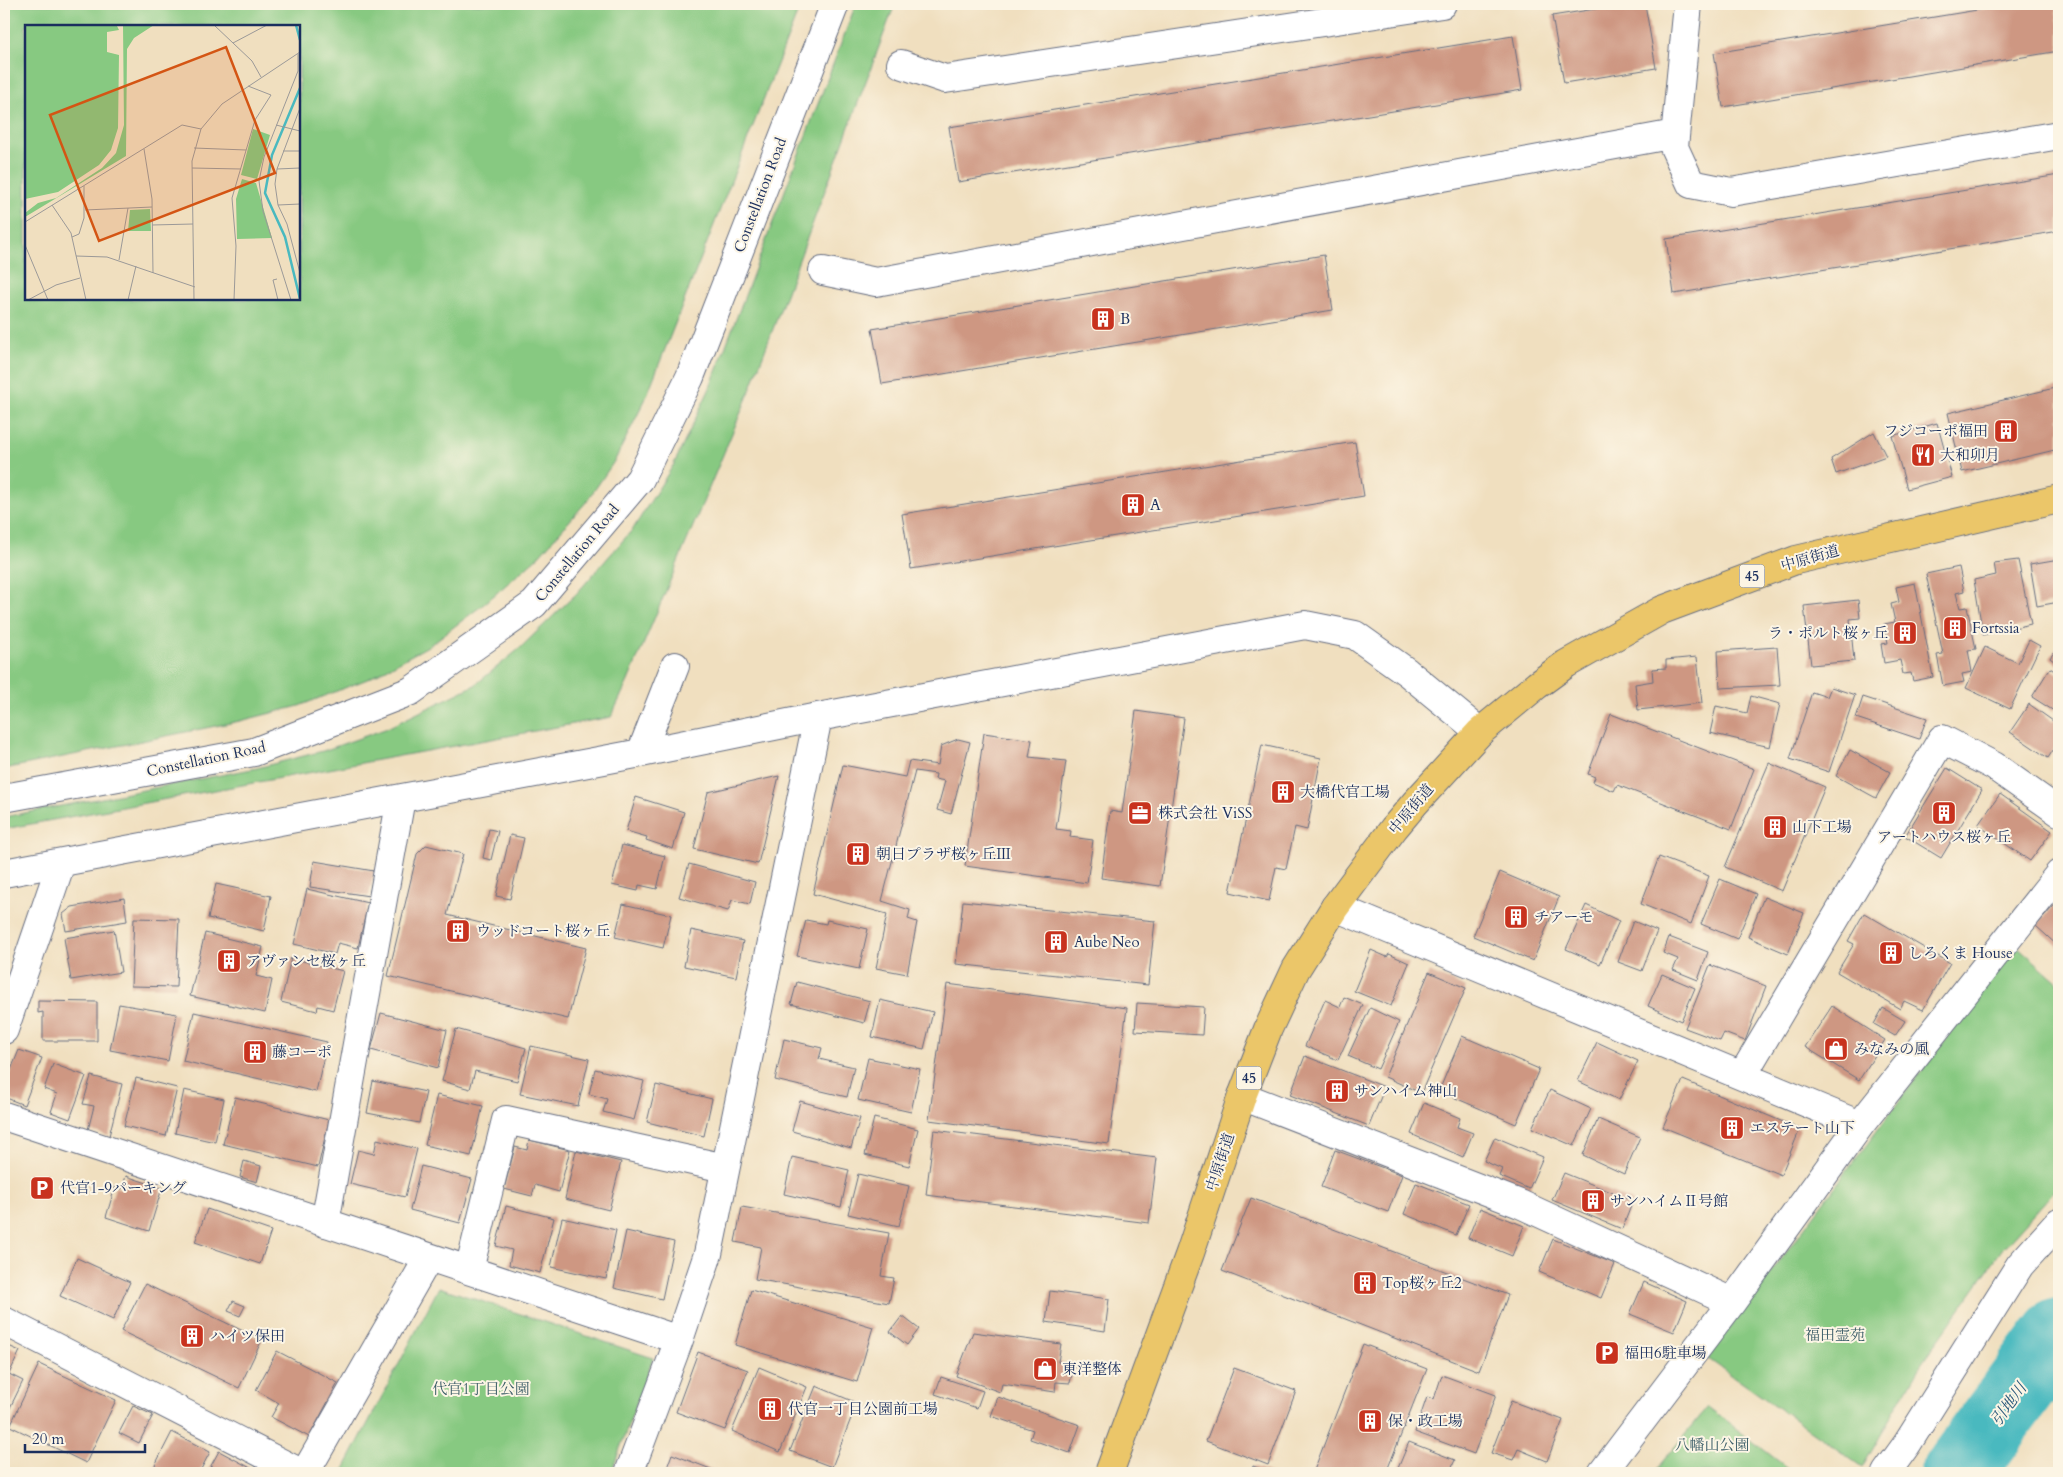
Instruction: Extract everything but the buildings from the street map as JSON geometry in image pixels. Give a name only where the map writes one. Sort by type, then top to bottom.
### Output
[{"type":"main road","name":"中原街道","points":[[1108,1473],[1190,1253],[1242,1096],[1268,1029],[1296,969],[1335,907],[1415,802],[1480,732],[1537,685],[1566,664],[1662,610],[1796,560],[2059,499]]},
{"type":"street","name":"Constellation Road","points":[[4,798],[254,752],[411,691],[534,604],[640,479],[690,377],[835,4]]},
{"type":"street","points":[[901,64],[946,79],[1442,4]]},
{"type":"street","points":[[1688,4],[1674,147],[1691,184],[1731,192],[2059,135]]},
{"type":"street","points":[[823,271],[876,282],[1675,134]]},
{"type":"street","points":[[4,873],[1305,625],[1355,634],[1406,672],[1480,732]]},
{"type":"street","points":[[641,753],[675,666]]},
{"type":"street","points":[[629,1473],[679,1340],[708,1254],[818,717]]},
{"type":"street","points":[[1742,1076],[1942,739],[1994,766],[2059,812]]},
{"type":"street","points":[[325,1223],[401,798]]},
{"type":"street","points":[[4,1030],[61,863]]},
{"type":"street","points":[[1602,1473],[1732,1302],[1860,1125],[2059,874]]},
{"type":"street","points":[[1335,907],[1860,1125]]},
{"type":"street","points":[[1242,1096],[1520,1204],[1732,1302]]},
{"type":"street","points":[[4,1116],[679,1340]]},
{"type":"street","points":[[469,1270],[506,1120],[725,1168]]},
{"type":"street","points":[[1886,1473],[1907,1444],[2020,1266],[2059,1222]]},
{"type":"street","points":[[305,1473],[429,1257]]},
{"type":"street","points":[[4,1321],[301,1473]]},
{"type":"green space","points":[[4,4],[801,4],[645,400],[615,460],[587,501],[538,557],[484,604],[430,645],[370,678],[299,706],[240,721],[4,769]]},
{"type":"green space","points":[[856,4],[895,4],[749,393],[628,681],[611,717],[4,829],[4,817],[257,768],[323,751],[385,729],[475,685],[519,649],[577,593],[633,529],[674,464],[709,390]]},
{"type":"green space","name":"福田霊苑","points":[[2016,945],[2059,983],[2059,1186],[2003,1248],[1919,1367],[1862,1467],[1707,1358]]},
{"type":"green space","name":"代官1丁目公園","points":[[439,1287],[653,1358],[611,1473],[342,1473]]},
{"type":"green space","name":"八幡山公園","points":[[1708,1407],[1794,1473],[1653,1473]]},
{"type":"waterway","name":"引地川","points":[[1957,1473],[2059,1334]]},
{"type":"place","name":"B","points":[[1103,319]]},
{"type":"place","name":"フジコーポ福田","points":[[2006,431]]},
{"type":"place","name":"大和卯月","points":[[1923,455]]},
{"type":"place","name":"A","points":[[1133,505]]},
{"type":"place","name":"Fortssia","points":[[1955,628]]},
{"type":"place","name":"ラ・ポルト桜ヶ丘","points":[[1905,633]]},
{"type":"place","name":"大橋代官工場","points":[[1283,792]]},
{"type":"place","name":"株式会社 ViSS","points":[[1140,813]]},
{"type":"place","name":"アートハウス桜ヶ丘","points":[[1944,813]]},
{"type":"place","name":"山下工場","points":[[1775,827]]},
{"type":"place","name":"朝日プラザ桜ヶ丘Ⅲ","points":[[858,854]]},
{"type":"place","name":"チアーモ","points":[[1516,917]]},
{"type":"place","name":"ウッドコート桜ヶ丘","points":[[458,931]]},
{"type":"place","name":"Aube Neo","points":[[1056,942]]},
{"type":"place","name":"しろくま House","points":[[1891,953]]},
{"type":"place","name":"アヴァンセ桜ヶ丘","points":[[229,961]]},
{"type":"place","name":"みなみの風","points":[[1836,1049]]},
{"type":"place","name":"藤コーポ","points":[[255,1052]]},
{"type":"place","name":"サンハイム神山","points":[[1337,1091]]},
{"type":"place","name":"エステート山下","points":[[1732,1128]]},
{"type":"place","name":"代官1-9パーキング","points":[[42,1188]]},
{"type":"place","name":"サンハイムⅡ号館","points":[[1593,1201]]},
{"type":"place","name":"Top桜ヶ丘2","points":[[1365,1283]]},
{"type":"place","name":"ハイツ保田","points":[[192,1336]]},
{"type":"place","name":"福田6駐車場","points":[[1607,1353]]},
{"type":"place","name":"東洋整体","points":[[1045,1369]]},
{"type":"place","name":"代官一丁目公園前工場","points":[[770,1409]]},
{"type":"place","name":"保・政工場","points":[[1370,1421]]}]
